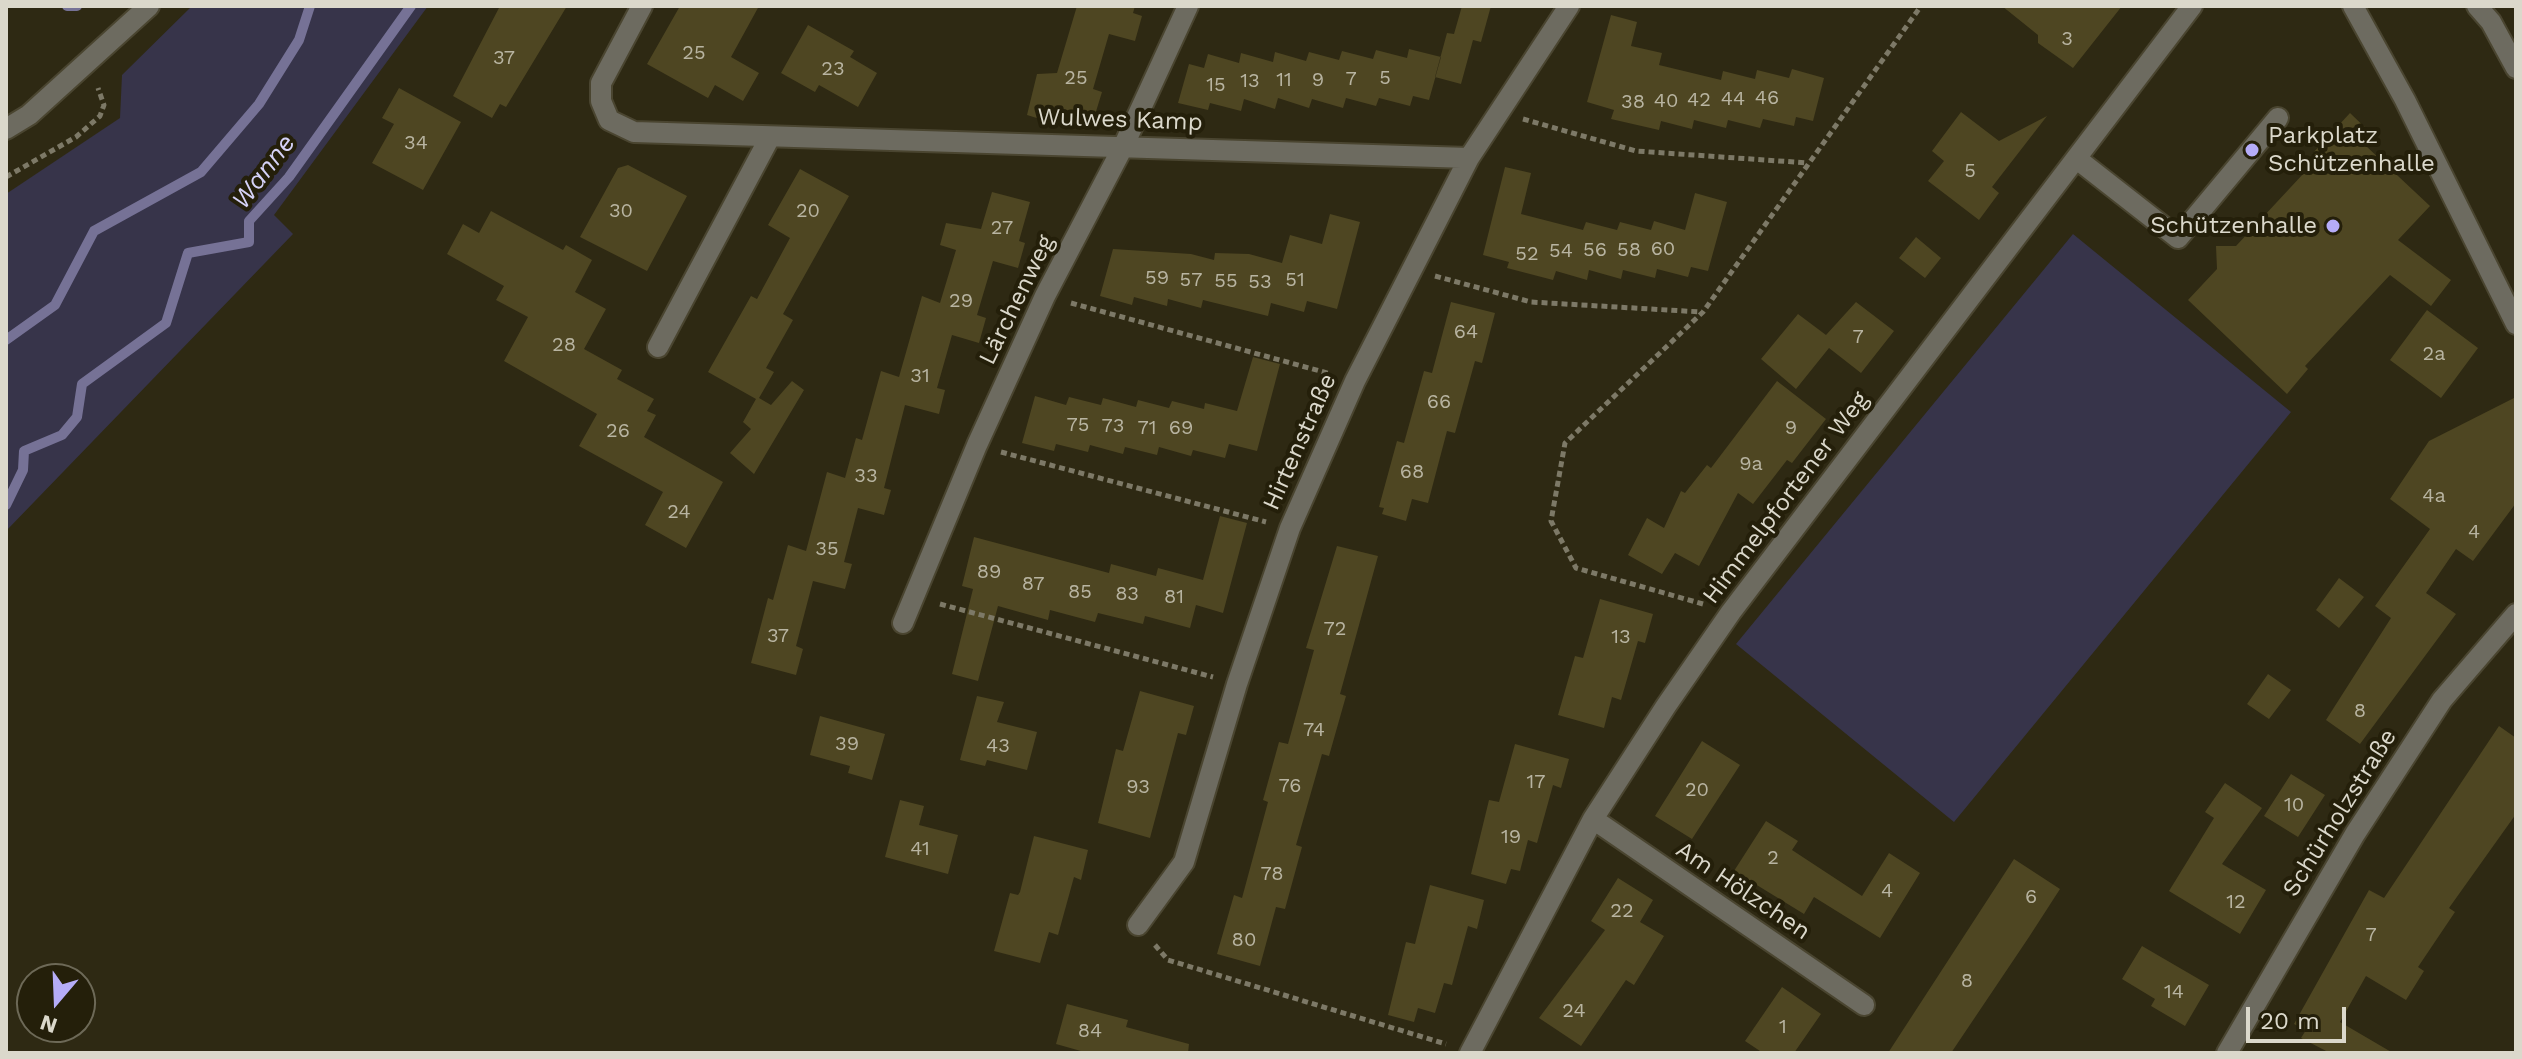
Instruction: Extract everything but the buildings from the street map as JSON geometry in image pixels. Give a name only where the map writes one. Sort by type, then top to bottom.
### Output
[{"type":"street","points":[[6,129],[29,115],[149,6]]},
{"type":"street","name":"Wulwes Kamp","points":[[642,6],[601,83],[601,101],[609,120],[634,132],[651,135],[1124,145],[1469,158]]},
{"type":"street","name":"Lärchenweg","points":[[903,623],[977,445],[1045,296],[1124,145],[1188,6]]},
{"type":"street","name":"Hirtenstraße","points":[[1138,925],[1184,862],[1237,684],[1290,528],[1355,381],[1469,158],[1569,6]]},
{"type":"street","name":"Himmelpfortener Weg","points":[[1470,1053],[1593,819],[1731,612],[2192,6]]},
{"type":"street","points":[[2353,6],[2405,100],[2516,324]]},
{"type":"street","points":[[2477,6],[2491,22],[2516,68]]},
{"type":"street","points":[[2077,159],[2178,238],[2278,118]]},
{"type":"street","points":[[658,347],[770,137]]},
{"type":"street","name":"Schürholzstraße","points":[[2227,1053],[2355,834],[2433,714],[2516,614]]},
{"type":"street","name":"Am Hölzchen","points":[[1593,819],[1864,1005]]},
{"type":"path","points":[[1731,612],[1576,568],[1551,521],[1565,443],[1703,312],[1921,6]]},
{"type":"path","points":[[6,177],[76,137],[100,116],[104,105],[100,90],[80,71]]},
{"type":"path","points":[[1499,113],[1636,151],[1809,163]]},
{"type":"path","points":[[1412,270],[1531,302],[1703,312]]},
{"type":"path","points":[[1045,296],[1355,381]]},
{"type":"path","points":[[977,445],[1290,528]]},
{"type":"path","points":[[914,597],[1237,684]]},
{"type":"path","points":[[1138,925],[1168,960],[1443,1043]]},
{"type":"shaded area","points":[[192,6],[428,6],[274,215],[293,234],[6,531],[6,194],[120,118],[122,75]]},
{"type":"shaded area","points":[[2073,234],[2291,412],[1954,822],[1736,644]]},
{"type":"waterway","points":[[67,6],[77,6]]},
{"type":"waterway","points":[[6,340],[55,305],[94,231],[201,172],[259,104],[299,40],[310,6]]},
{"type":"waterway","name":"Wanne","points":[[6,505],[23,470],[24,451],[62,435],[77,417],[82,384],[166,323],[188,253],[249,242],[249,221],[289,177],[411,6]]},
{"type":"place","name":"Parkplatz Schützenhalle","points":[[2252,150]]},
{"type":"place","name":"Schützenhalle","points":[[2333,226]]}]
